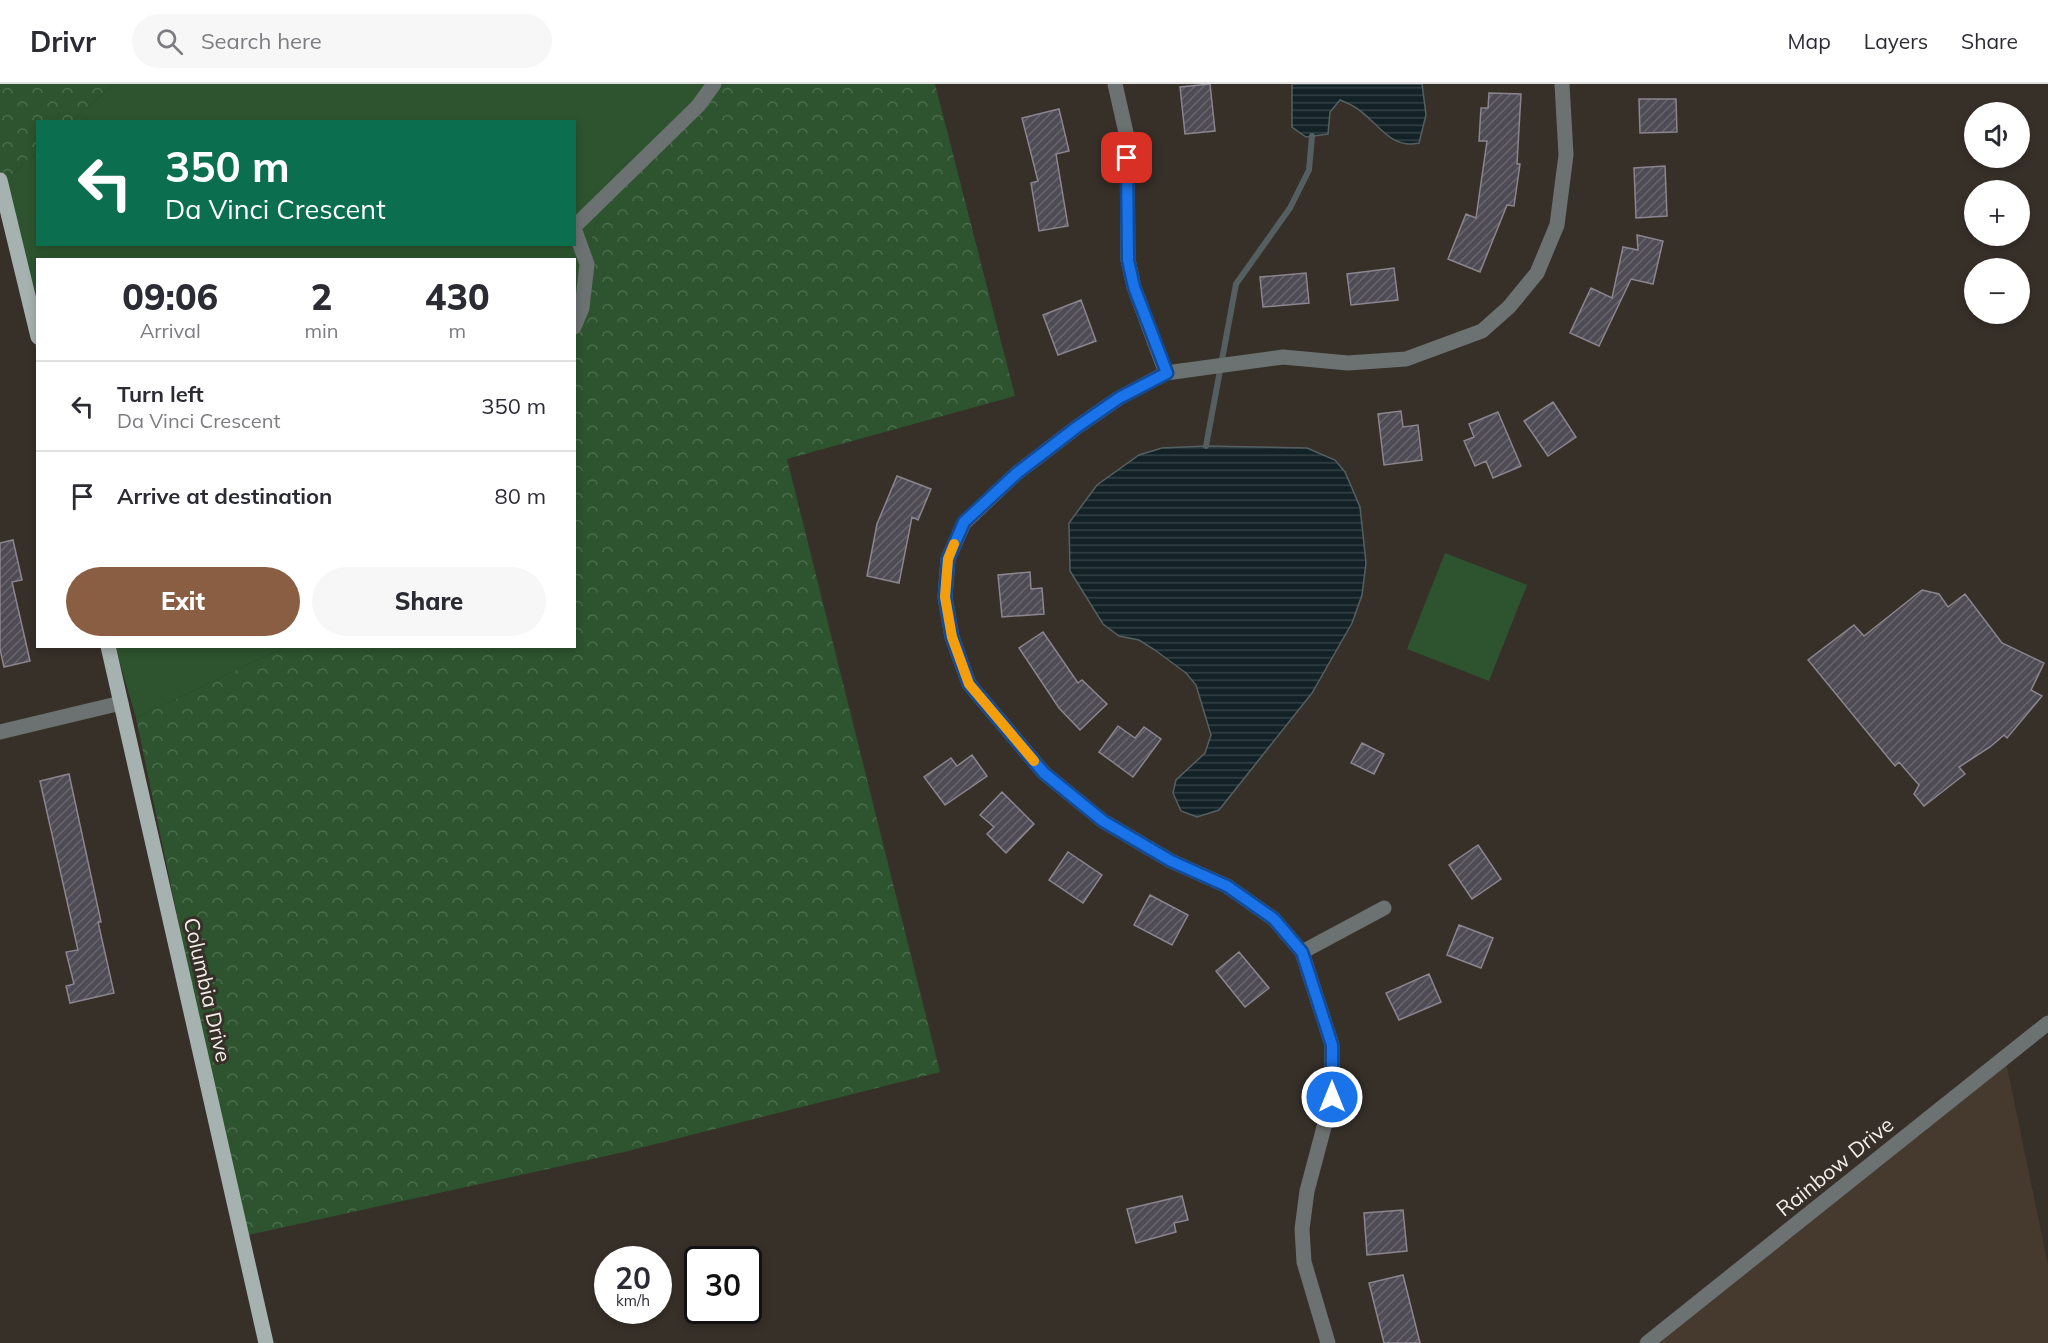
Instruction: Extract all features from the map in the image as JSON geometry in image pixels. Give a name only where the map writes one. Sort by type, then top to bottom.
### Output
[{"type":"main road","points":[[0,180],[36,329]]},
{"type":"main road","name":"Columbia Drive","points":[[108,648],[266,1343]]},
{"type":"street","points":[[576,225],[698,106],[714,84]]},
{"type":"street","points":[[1115,84],[1127,137],[1128,260],[1134,287],[1167,373]]},
{"type":"street","points":[[1328,1343],[1304,1262],[1302,1229],[1306,1191],[1332,1097],[1332,1045],[1302,952],[1274,919],[1227,886],[1171,861],[1103,821],[1044,773],[969,684],[952,637],[945,597],[948,559],[964,522],[1017,473],[1119,398],[1167,373],[1283,357],[1348,363],[1407,359],[1482,331],[1509,307],[1537,273],[1557,225],[1566,154],[1562,84]]},
{"type":"street","points":[[576,233],[587,264],[582,308],[576,322]]},
{"type":"street","points":[[0,732],[121,703]]},
{"type":"street","points":[[1302,952],[1384,908]]},
{"type":"street","name":"Rainbow Drive","points":[[1647,1343],[2048,1023]]},
{"type":"shaded area","points":[[1292,84],[1422,84],[1426,115],[1419,143],[1408,144],[1391,138],[1361,112],[1340,100],[1330,112],[1328,134],[1306,137],[1292,127]]},
{"type":"shaded area","points":[[1206,446],[1307,448],[1335,460],[1345,472],[1360,507],[1366,563],[1362,595],[1352,623],[1312,693],[1219,810],[1197,817],[1181,811],[1173,793],[1176,780],[1205,753],[1211,735],[1196,685],[1186,673],[1155,650],[1139,640],[1119,636],[1103,624],[1070,571],[1069,523],[1097,485],[1139,455],[1162,448]]},
{"type":"shaded area","points":[[2005,1057],[2048,1265],[2048,1343],[1641,1343]]},
{"type":"green space","points":[[0,84],[114,84],[73,120],[36,120],[36,153],[2,183]]},
{"type":"green space","points":[[114,84],[725,84],[613,174],[576,285],[576,258],[36,258],[36,350],[2,183],[36,153],[36,246],[576,246],[576,120],[73,120]]},
{"type":"green space","points":[[725,84],[935,84],[1015,396],[787,459],[940,1072],[624,1152],[244,1236],[136,718],[283,648],[576,648],[576,285],[613,174]]},
{"type":"green space","points":[[1445,553],[1527,585],[1489,681],[1407,649]]},
{"type":"green space","points":[[116,648],[283,648],[136,718]]},
{"type":"building","points":[[1210,84],[1215,131],[1185,134],[1180,87]]},
{"type":"building","points":[[1489,93],[1521,94],[1517,164],[1520,164],[1514,206],[1507,205],[1480,272],[1448,259],[1466,214],[1476,218],[1487,141],[1479,141],[1481,108],[1488,108]]},
{"type":"building","points":[[1639,99],[1676,99],[1677,132],[1640,133]]},
{"type":"building","points":[[1059,109],[1069,151],[1056,154],[1068,226],[1039,231],[1031,183],[1038,181],[1022,118]]},
{"type":"building","points":[[1665,166],[1667,216],[1636,218],[1634,168]]},
{"type":"building","points":[[1637,235],[1663,241],[1653,284],[1631,279],[1599,346],[1570,333],[1591,288],[1612,298],[1623,247],[1638,250]]},
{"type":"building","points":[[1394,268],[1398,300],[1351,305],[1347,274]]},
{"type":"building","points":[[1306,273],[1309,303],[1263,307],[1260,277]]},
{"type":"building","points":[[1081,300],[1096,341],[1058,355],[1043,315]]},
{"type":"building","points":[[1553,402],[1576,437],[1548,456],[1524,421]]},
{"type":"building","points":[[1401,411],[1403,427],[1418,425],[1422,460],[1384,465],[1378,414]]},
{"type":"building","points":[[1498,412],[1521,466],[1493,478],[1486,461],[1475,466],[1464,441],[1474,437],[1469,424]]},
{"type":"building","points":[[897,476],[931,489],[918,520],[912,517],[899,583],[867,576],[877,524]]},
{"type":"building","points":[[13,540],[22,580],[12,582],[30,661],[4,667],[0,649],[0,543]]},
{"type":"building","points":[[1030,572],[1031,589],[1042,588],[1044,614],[1002,617],[998,575]]},
{"type":"building","points":[[1922,590],[1939,594],[1948,607],[1965,594],[2002,643],[2044,663],[2031,690],[2042,696],[2007,738],[2004,735],[1959,767],[1965,774],[1924,806],[1914,794],[1919,785],[1899,762],[1895,766],[1808,660],[1854,625],[1864,636]]},
{"type":"building","points":[[1043,632],[1078,683],[1082,680],[1107,704],[1080,730],[1059,708],[1019,648]]},
{"type":"building","points":[[1118,726],[1135,738],[1144,727],[1161,739],[1133,777],[1099,752]]},
{"type":"building","points":[[1362,743],[1384,754],[1374,774],[1351,763]]},
{"type":"building","points":[[972,755],[987,776],[945,805],[924,777],[951,758],[957,766]]},
{"type":"building","points":[[69,774],[114,993],[70,1003],[66,986],[74,984],[66,952],[78,950],[40,781]]},
{"type":"building","points":[[1002,792],[1034,824],[1006,853],[987,834],[994,827],[980,815]]},
{"type":"building","points":[[1478,845],[1501,879],[1472,899],[1449,865]]},
{"type":"building","points":[[1068,852],[1102,875],[1083,903],[1049,880]]},
{"type":"building","points":[[1150,895],[1188,915],[1172,945],[1134,925]]},
{"type":"building","points":[[1459,925],[1493,938],[1481,968],[1447,955]]},
{"type":"building","points":[[1239,952],[1269,988],[1245,1007],[1216,971]]},
{"type":"building","points":[[1429,974],[1441,1002],[1399,1020],[1386,993]]},
{"type":"building","points":[[1182,1196],[1188,1220],[1174,1223],[1176,1232],[1136,1243],[1127,1209]]},
{"type":"building","points":[[1403,1210],[1407,1251],[1367,1255],[1364,1213]]},
{"type":"building","points":[[1403,1275],[1420,1343],[1384,1343],[1369,1283]]},
{"type":"waterway","points":[[1206,446],[1236,284],[1290,208],[1309,170],[1312,136]]},
{"type":"slow traffic","points":[[954,544],[948,559],[945,597],[952,637],[969,684],[1034,761]]},
{"type":"route","points":[[1127,158],[1128,260],[1134,287],[1167,373],[1119,398],[1077,427],[1017,473],[964,522],[948,559],[945,597],[952,637],[969,684],[1044,773],[1103,821],[1171,861],[1227,886],[1274,919],[1302,952],[1332,1045],[1332,1097]]}]
